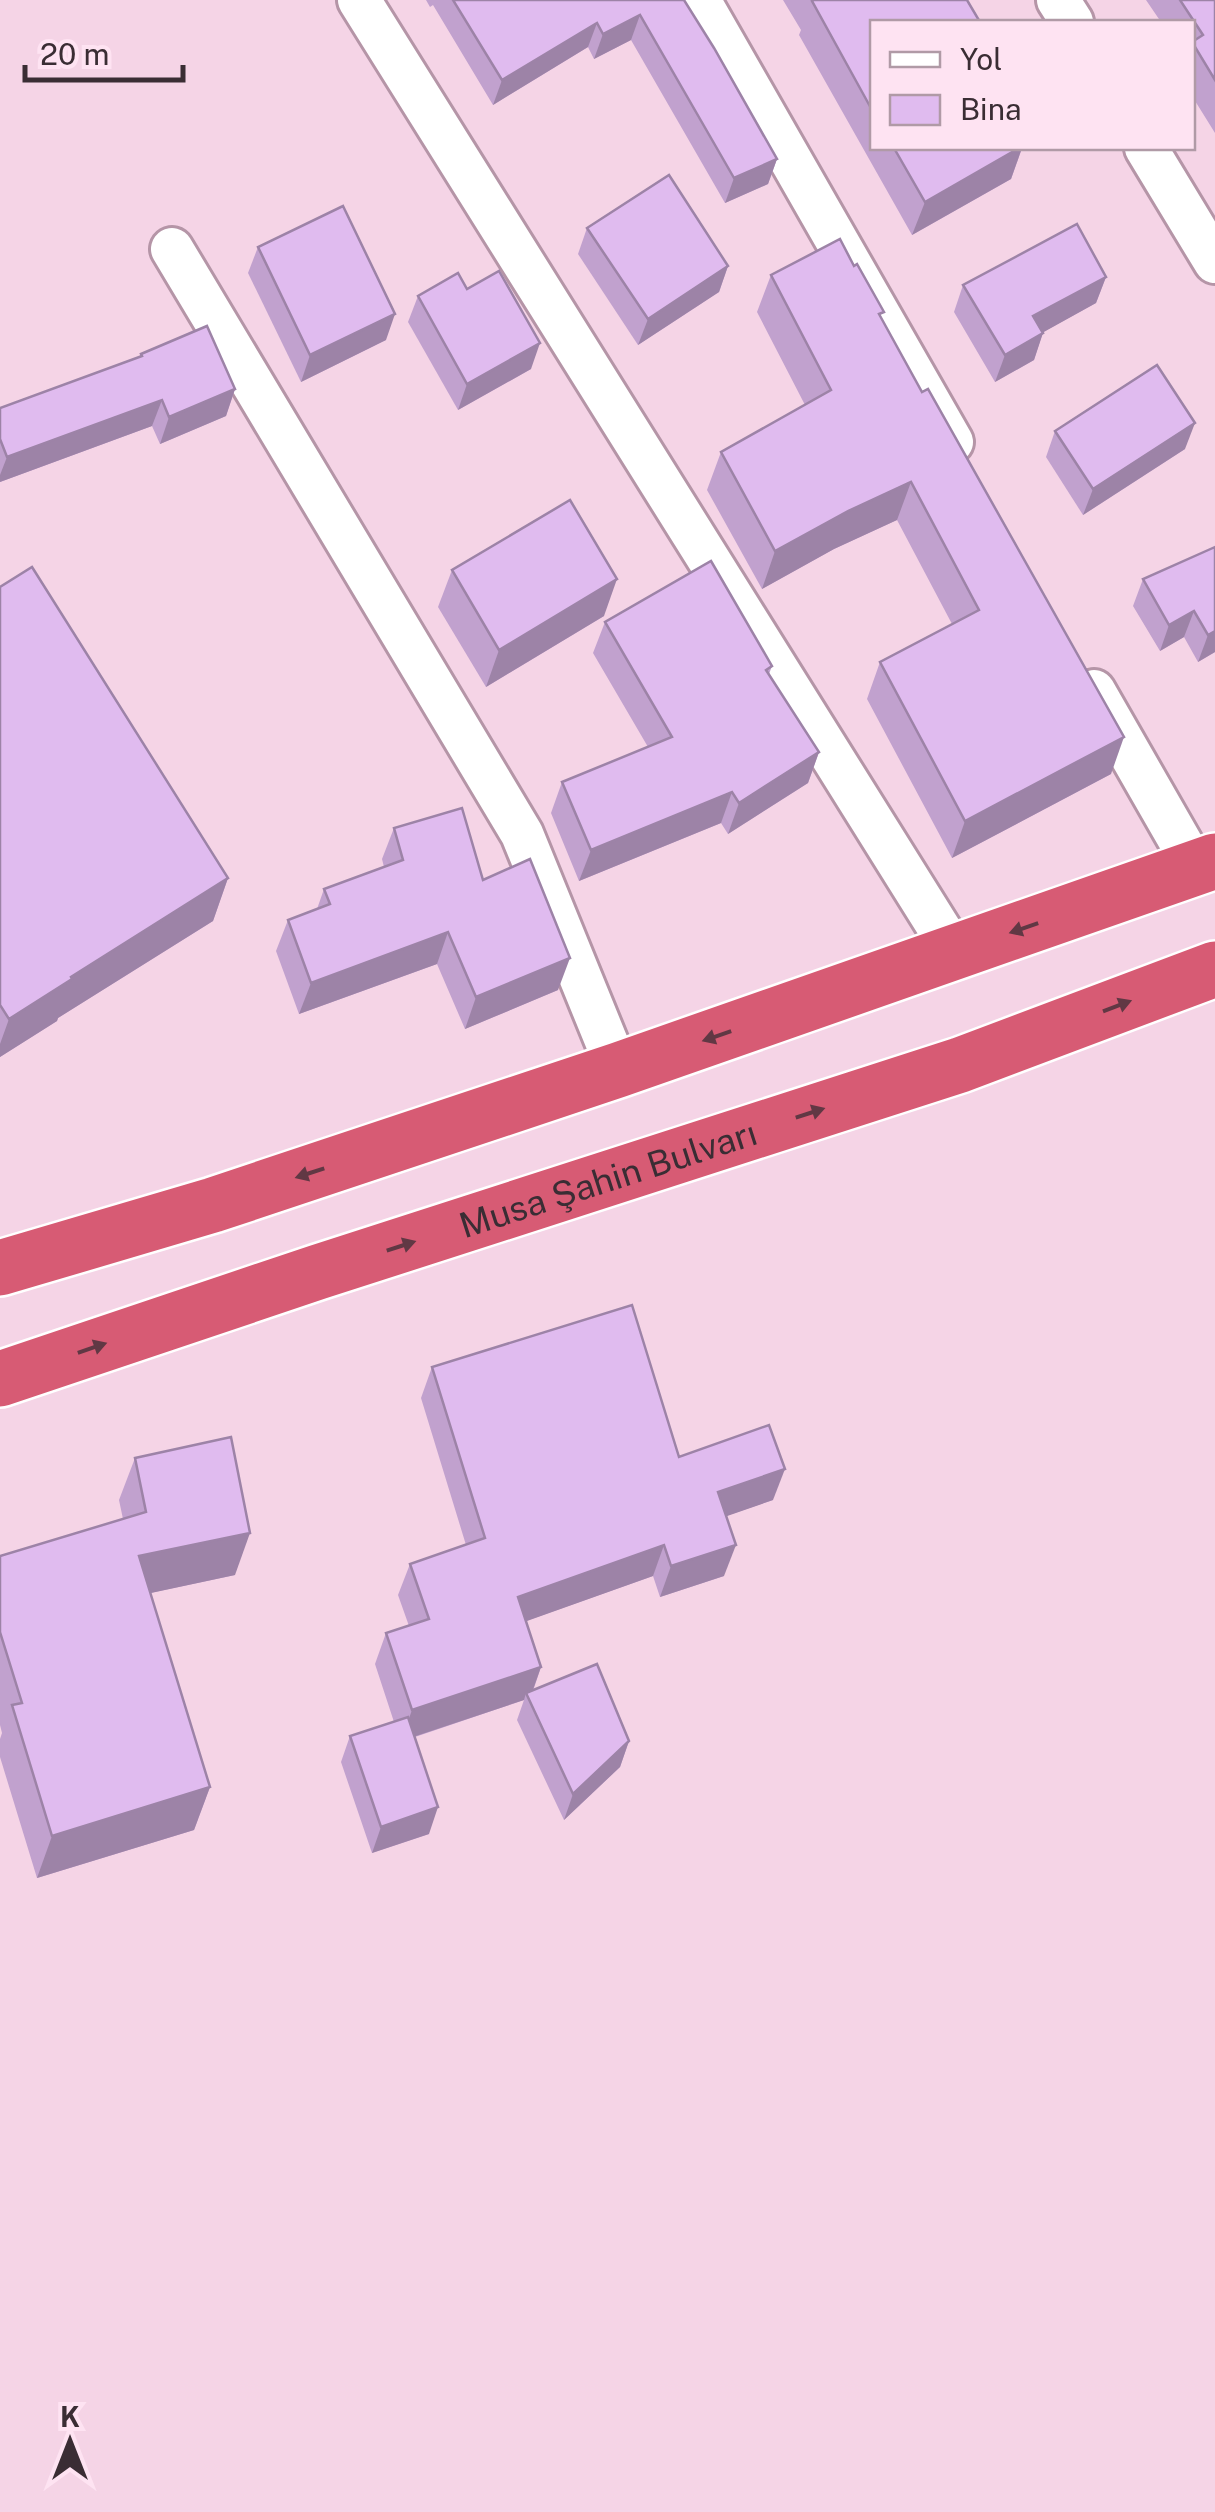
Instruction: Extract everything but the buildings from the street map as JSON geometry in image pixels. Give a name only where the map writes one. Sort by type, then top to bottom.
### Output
[{"type":"highway","points":[[0,1268],[213,1205],[618,1070],[1205,865]]},
{"type":"highway","name":"Musa Şahin Bulvarı","points":[[0,1379],[960,1065],[1215,969]]},
{"type":"street","points":[[359,0],[954,952]]},
{"type":"street","points":[[699,0],[972,477]]},
{"type":"street","points":[[1147,150],[1215,262]]},
{"type":"street","points":[[172,250],[522,834],[618,1070]]},
{"type":"street","points":[[1079,664],[1205,865]]}]
